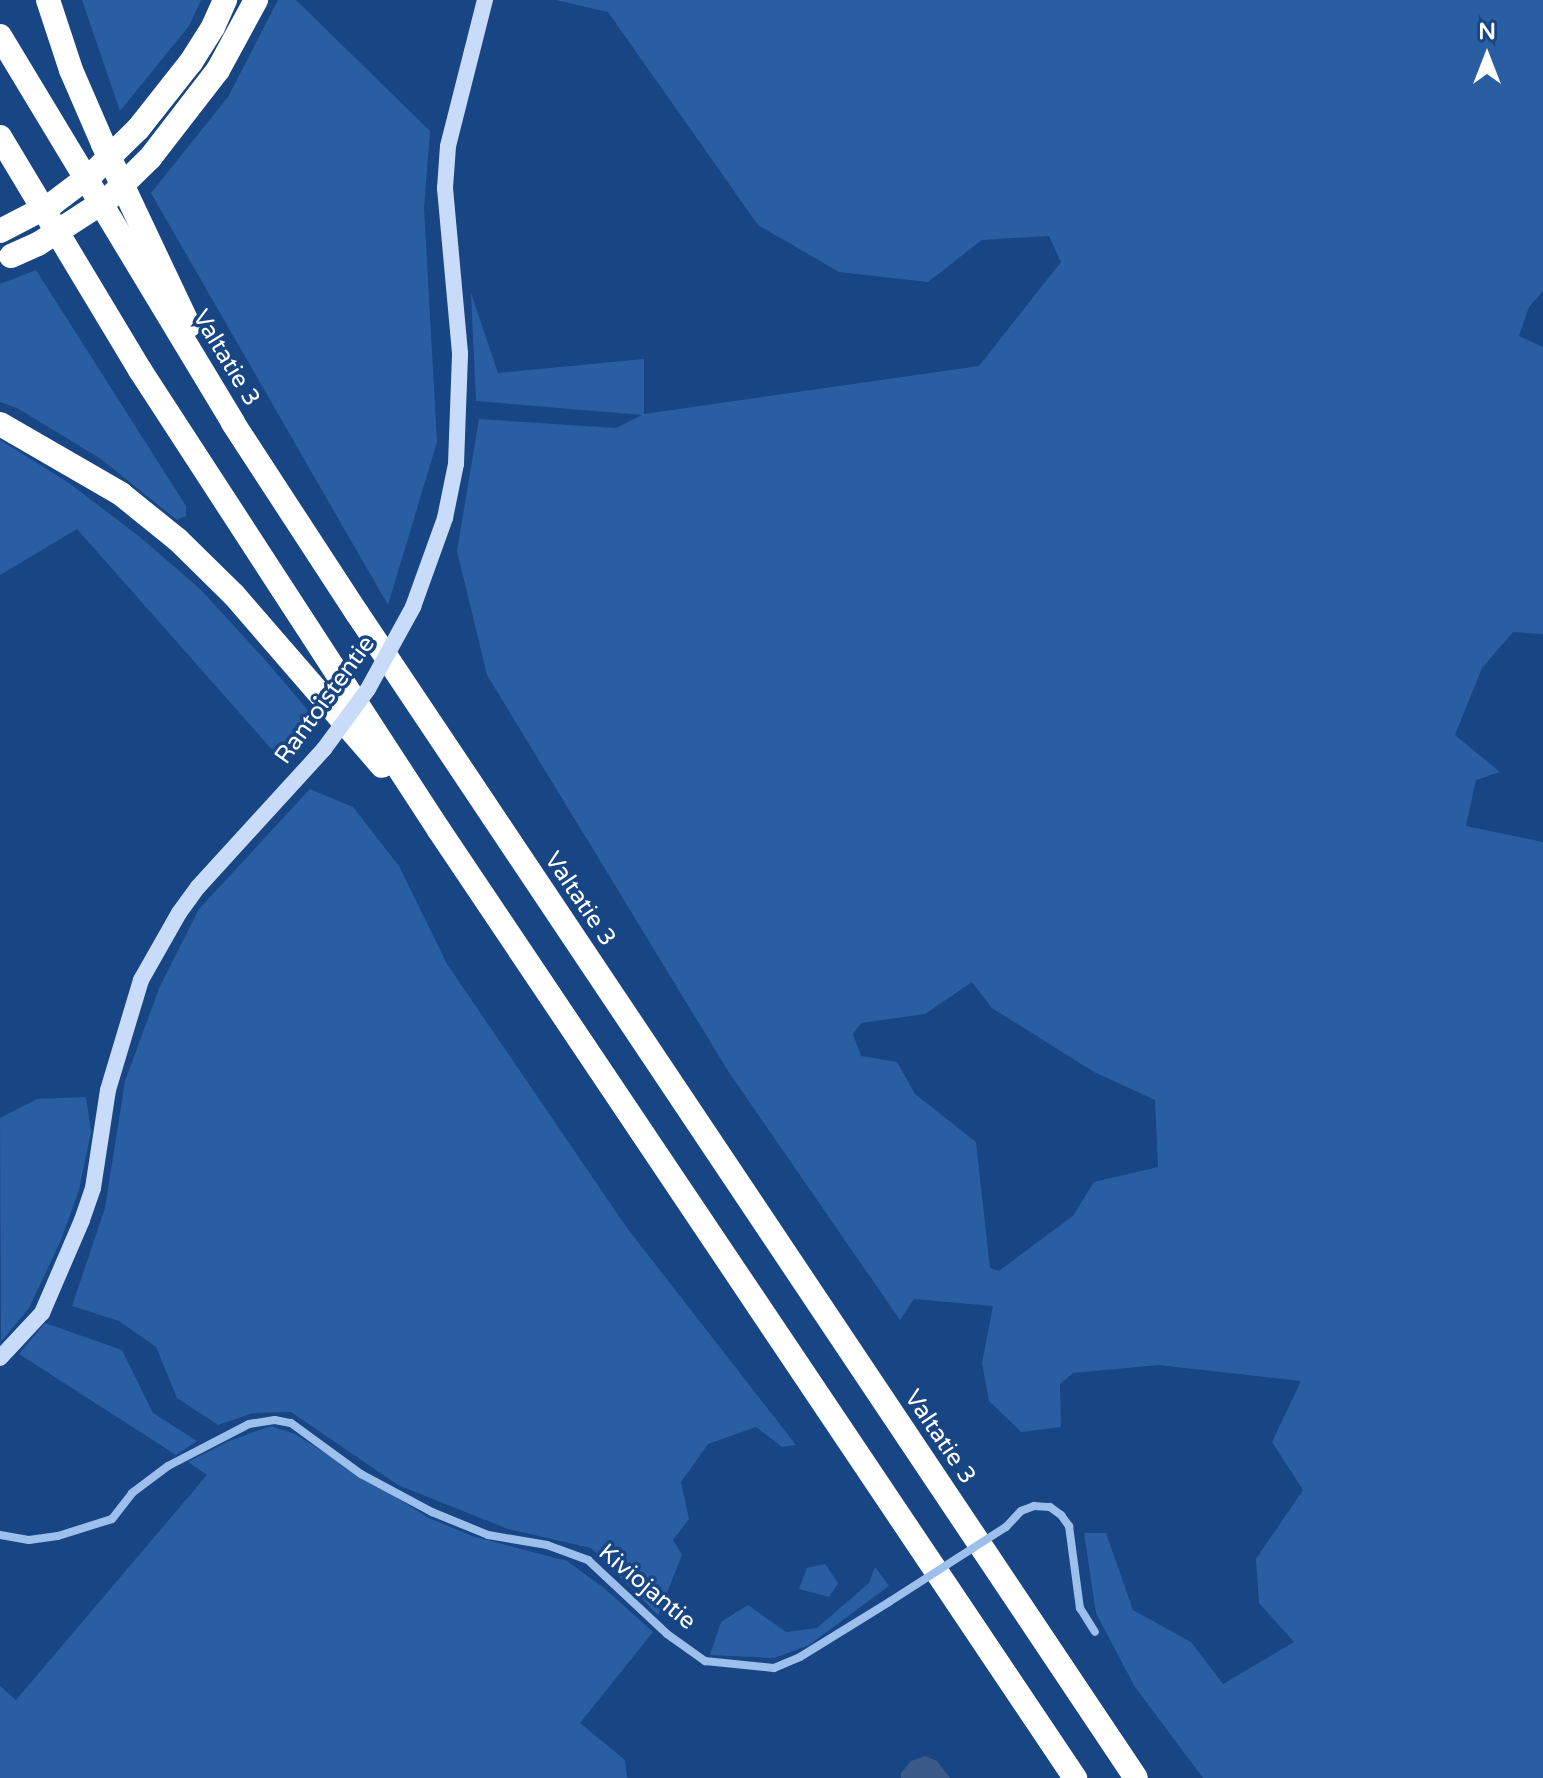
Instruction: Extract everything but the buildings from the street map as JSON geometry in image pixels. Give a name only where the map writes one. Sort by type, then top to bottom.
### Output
[{"type":"highway","points":[[48,0],[71,70],[108,156],[233,423]]},
{"type":"highway","points":[[0,231],[52,204],[93,173],[138,129],[191,62],[213,27],[225,0]]},
{"type":"highway","points":[[5,258],[38,244],[109,198],[150,158],[218,70],[256,0]]},
{"type":"highway","name":"Valtatie 3","points":[[0,36],[233,423],[829,1323],[1136,1778]]},
{"type":"highway","points":[[0,137],[140,370],[439,830],[1075,1778]]},
{"type":"highway","points":[[0,424],[121,494],[178,540],[234,595],[439,830]]},
{"type":"street","name":"Rantoistentie","points":[[0,1358],[42,1313],[82,1220],[93,1188],[108,1090],[141,980],[179,913],[198,887],[324,749],[368,689],[413,607],[445,518],[456,464],[460,353],[445,188],[448,146],[485,0]]},
{"type":"street","name":"Kiviojantie","points":[[0,1535],[29,1540],[58,1536],[112,1519],[132,1493],[168,1466],[249,1424],[275,1420],[291,1423],[361,1474],[432,1512],[488,1535],[547,1545],[588,1560],[667,1634],[705,1661],[774,1668],[800,1657],[1006,1527],[1021,1511],[1034,1506],[1050,1507],[1069,1526],[1080,1608],[1095,1632]]},
{"type":"shaded area","points":[[82,0],[201,0],[189,26],[120,111]]},
{"type":"shaded area","points":[[278,0],[296,0],[430,131],[424,208],[437,442],[388,605],[151,193],[228,97]]},
{"type":"shaded area","points":[[556,0],[1543,0],[1543,291],[1529,307],[1519,336],[1543,347],[1543,634],[1513,632],[1482,668],[1455,735],[1500,772],[1476,780],[1466,826],[1543,842],[1543,1778],[1203,1778],[1135,1687],[1096,1613],[1084,1533],[1106,1533],[1133,1610],[1191,1642],[1223,1684],[1294,1642],[1259,1603],[1256,1559],[1303,1490],[1272,1442],[1301,1381],[1158,1365],[1073,1373],[1060,1384],[1061,1427],[1021,1432],[989,1401],[982,1363],[993,1306],[914,1299],[900,1320],[728,1071],[487,675],[457,551],[479,419],[616,428],[642,415],[476,401],[471,293],[498,373],[644,359],[644,414],[979,366],[1061,262],[1049,236],[982,240],[928,282],[839,272],[758,225],[608,12]],"holes":[[[972,982],[992,1008],[1094,1072],[1155,1100],[1158,1167],[1094,1182],[1073,1216],[999,1271],[990,1268],[976,1142],[915,1094],[897,1062],[861,1056],[853,1034],[861,1023],[925,1014]]]},
{"type":"shaded area","points":[[36,270],[186,506],[186,516],[177,520],[101,459],[17,408],[0,402],[0,284]]},
{"type":"shaded area","points":[[0,440],[69,483],[140,537],[201,590],[267,662],[316,720],[282,761],[77,529],[0,575]]},
{"type":"shaded area","points":[[310,789],[353,807],[399,866],[447,964],[627,1228],[796,1445],[782,1447],[756,1427],[708,1444],[681,1482],[689,1519],[673,1540],[682,1555],[658,1615],[591,1548],[508,1529],[398,1485],[291,1412],[253,1413],[218,1425],[177,1398],[156,1347],[119,1321],[72,1306],[105,1208],[125,1081],[160,986],[199,909]]},
{"type":"shaded area","points":[[86,1097],[91,1132],[79,1190],[61,1240],[29,1308],[1,1342],[0,1118],[37,1099]]},
{"type":"shaded area","points":[[45,1323],[122,1350],[153,1413],[197,1441],[176,1455],[19,1354]]},
{"type":"shaded area","points":[[271,1426],[295,1434],[429,1518],[472,1536],[567,1561],[604,1588],[653,1632],[580,1723],[625,1760],[627,1778],[0,1778],[0,1686],[16,1700],[207,1475],[188,1462],[229,1441]]},
{"type":"shaded area","points":[[825,1564],[838,1583],[829,1597],[799,1589],[807,1568]]},
{"type":"shaded area","points":[[875,1567],[889,1586],[809,1645],[774,1658],[710,1655],[721,1622],[748,1605],[786,1632],[817,1628],[869,1583]]},
{"type":"shaded area","points":[[925,1756],[937,1761],[950,1778],[901,1778],[901,1773],[911,1761]]}]
